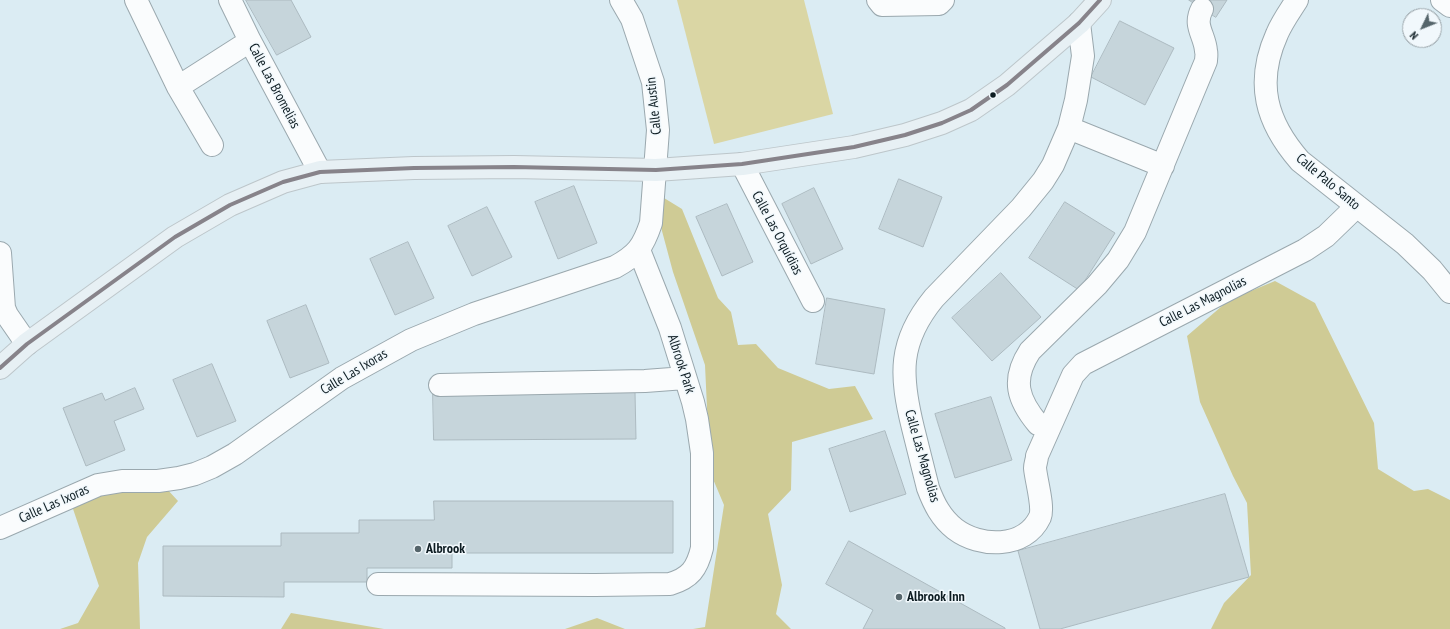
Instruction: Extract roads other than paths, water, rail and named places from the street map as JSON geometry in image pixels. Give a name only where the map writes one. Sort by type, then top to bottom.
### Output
[{"type":"main road","points":[[0,368],[27,344],[175,237],[230,205],[283,182],[320,172],[414,168],[514,167],[656,170],[742,164],[854,146],[905,135],[942,123],[971,110],[1007,85],[1079,22],[1100,0]]},
{"type":"street","points":[[136,0],[178,87],[212,146]]},
{"type":"street","name":"Calle Las Bromelias","points":[[230,0],[250,41],[320,172]]},
{"type":"street","name":"Calle Austin","points":[[621,0],[632,19],[654,82],[658,130],[656,170]]},
{"type":"street","points":[[878,0],[882,5],[939,4],[943,0]]},
{"type":"street","name":"Calle Palo Santo","points":[[1297,0],[1277,34],[1269,54],[1265,75],[1266,96],[1270,113],[1277,131],[1287,146],[1300,160],[1405,244],[1432,270],[1450,292]]},
{"type":"street","points":[[1442,0],[1450,6]]},
{"type":"street","points":[[1038,424],[1027,411],[1021,396],[1019,379],[1022,362],[1030,351],[1097,285],[1118,260],[1135,232],[1206,61],[1206,50],[1198,23],[1202,9]]},
{"type":"street","name":"Calle Las Magnolias","points":[[1079,22],[1083,56],[1076,100],[1069,128],[1053,165],[1039,187],[1021,208],[924,310],[917,322],[907,348],[904,362],[904,382],[907,401],[932,500],[945,519],[954,528],[973,538],[984,541],[1007,541],[1019,538],[1035,525],[1041,514],[1039,486],[1035,468],[1037,456],[1047,437],[1072,375],[1083,364],[1305,250],[1326,236],[1358,206]]},
{"type":"street","points":[[178,87],[250,41]]},
{"type":"street","points":[[1069,128],[1163,166]]},
{"type":"street","name":"Calle Las Orquídias","points":[[742,164],[813,302]]},
{"type":"street","name":"Calle Las Ixoras","points":[[0,528],[98,485],[122,481],[158,481],[179,478],[195,474],[212,467],[235,454],[342,378],[411,340],[474,314],[615,267],[629,259],[639,250],[646,237],[651,223],[656,170]]},
{"type":"street","name":"Albrook Park","points":[[378,584],[670,584],[681,581],[692,573],[699,562],[702,548],[702,453],[697,418],[670,328],[639,250]]},
{"type":"street","points":[[0,252],[4,308],[7,316],[27,344]]},
{"type":"street","points":[[440,385],[645,381],[685,378]]},
{"type":"place","name":"Albrook","points":[[418,549]]},
{"type":"place","name":"Albrook Inn","points":[[899,597]]}]
